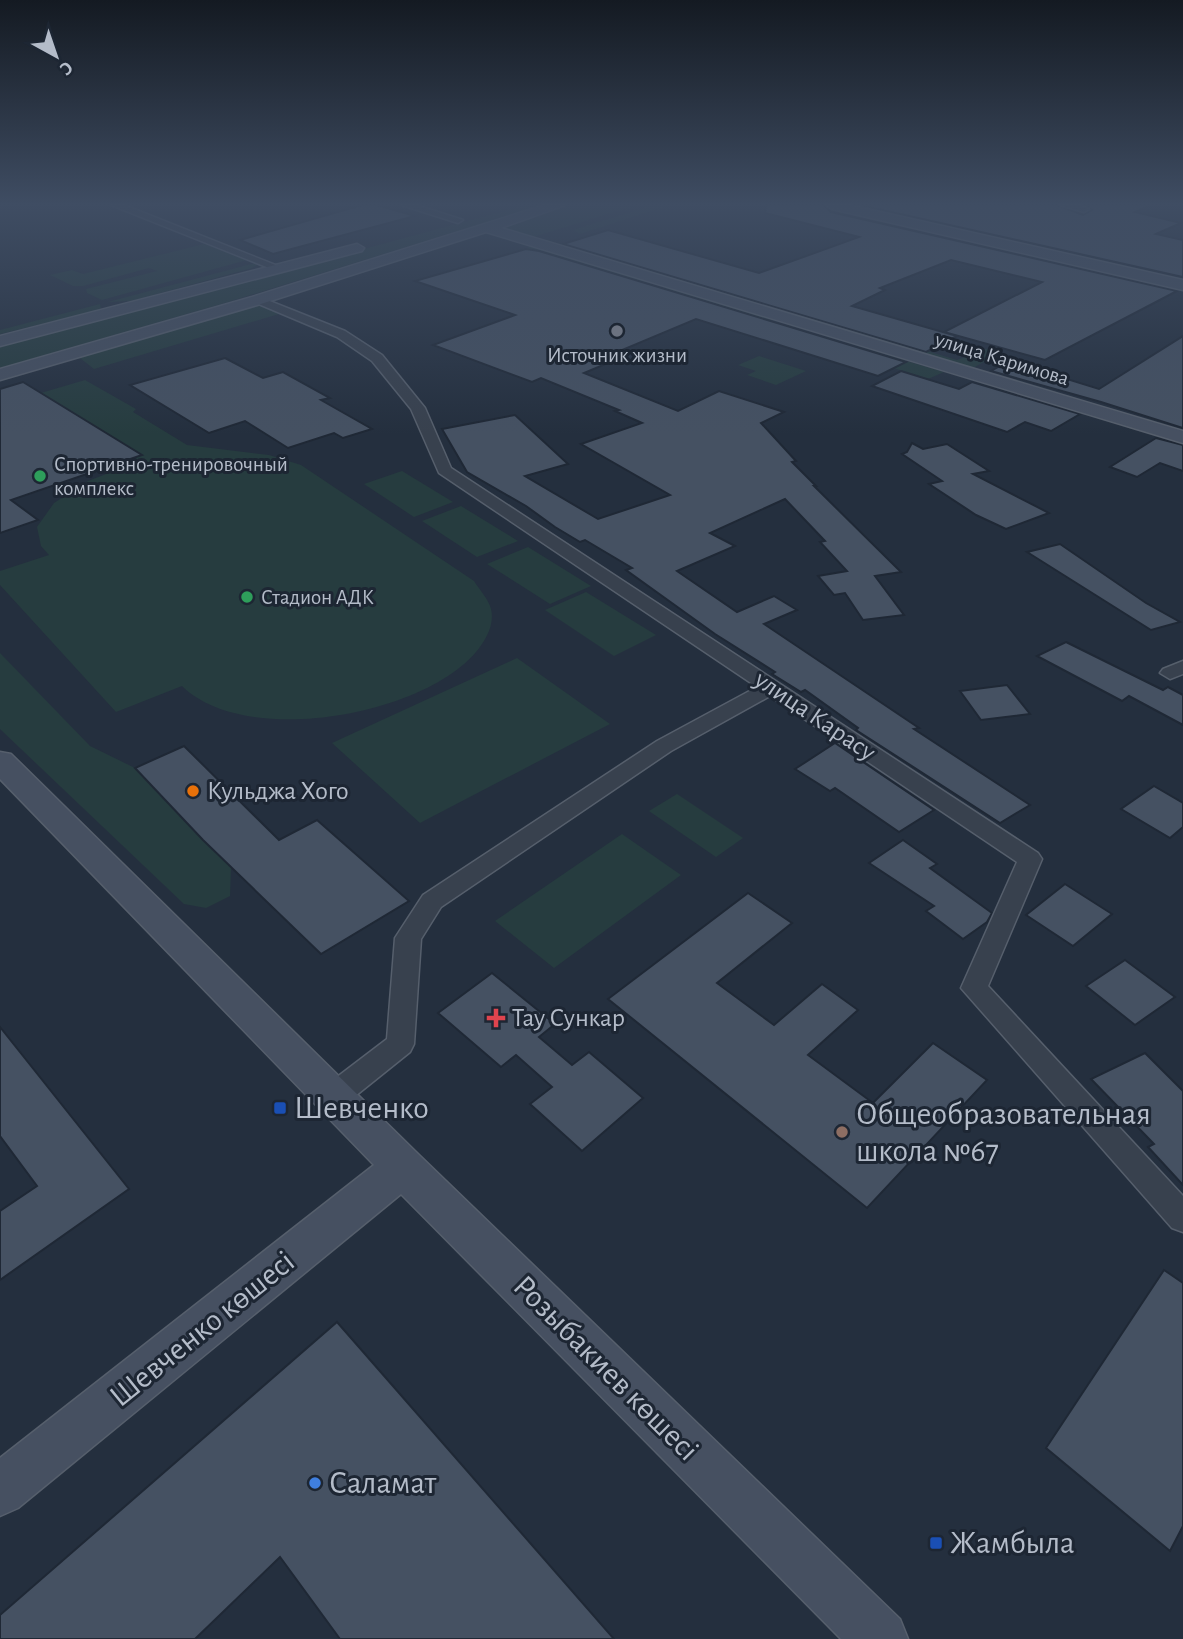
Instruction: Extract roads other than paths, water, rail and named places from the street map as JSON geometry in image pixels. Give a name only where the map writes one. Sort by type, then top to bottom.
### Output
[{"type":"main road","points":[[0,341],[227,281]]},
{"type":"main road","points":[[0,375],[318,281]]},
{"type":"main road","name":"улица Каримова","points":[[663,281],[1183,437]]},
{"type":"main road","name":"Розыбакиев көшесі","points":[[0,761],[403,1167],[880,1639]]},
{"type":"main road","name":"Шевченко көшесі","points":[[0,1490],[403,1167]]},
{"type":"street","name":"улица Карасу","points":[[258,300],[341,334],[377,358],[418,408],[444,470],[1030,859],[974,988],[1183,1218]]},
{"type":"street","points":[[334,1096],[400,1044],[408,938],[432,901],[664,746],[772,687]]},
{"type":"place","name":"Источник жизни","points":[[617,331]]},
{"type":"place","name":"Спортивно-тренировочный комплекс","points":[[40,476]]},
{"type":"place","name":"Стадион АДК","points":[[247,597]]},
{"type":"place","name":"Кульджа Хого","points":[[193,791]]},
{"type":"place","name":"Тау Сункар","points":[[496,1018]]},
{"type":"place","name":"Шевченко","points":[[280,1108]]},
{"type":"place","name":"Общеобразовательная школа №67","points":[[842,1132]]},
{"type":"place","name":"Саламат","points":[[315,1483]]},
{"type":"place","name":"Жамбыла","points":[[936,1543]]}]
